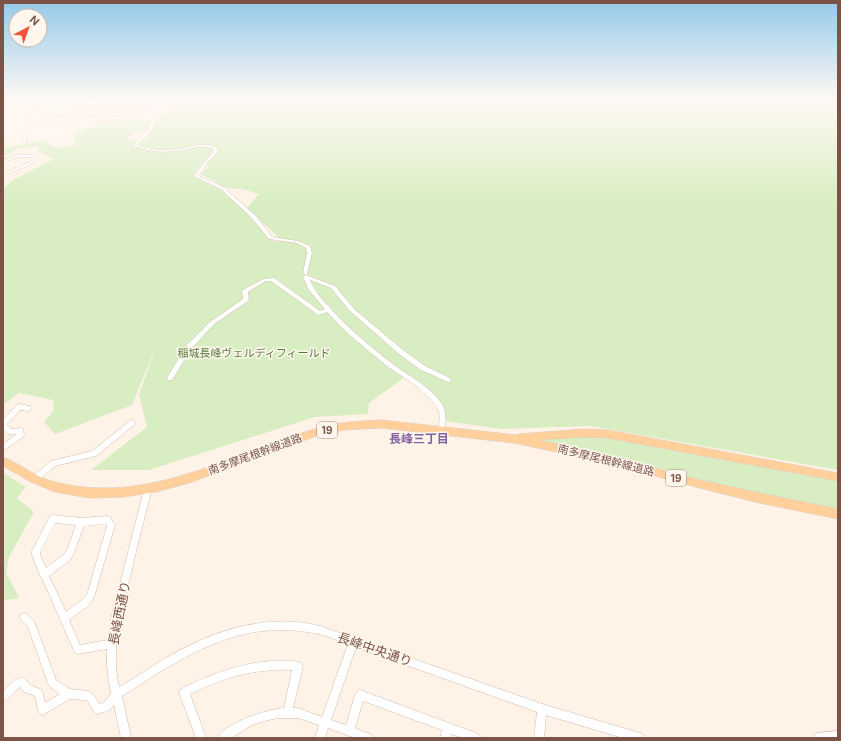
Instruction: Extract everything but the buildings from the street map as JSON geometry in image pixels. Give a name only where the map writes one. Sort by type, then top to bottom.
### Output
[{"type":"main road","name":"南多摩尾根幹線道路","points":[[3,461],[35,479],[55,487],[77,492],[102,494],[148,490],[180,481],[307,435],[335,428],[381,424],[514,439],[604,458],[696,483],[760,498],[838,514]]},
{"type":"main road","name":"南多摩尾根幹線道路","points":[[514,439],[568,434],[608,434],[838,477]]},
{"type":"street","points":[[24,143],[26,135]]},
{"type":"street","points":[[146,135],[135,145],[151,149],[176,150],[206,144],[215,148],[216,150],[197,176],[222,188],[254,217],[272,238],[298,242],[308,247],[310,252],[304,269],[305,273]]},
{"type":"street","points":[[3,161],[24,155],[31,156],[33,160],[20,169],[3,174]]},
{"type":"street","points":[[440,431],[442,414],[436,402],[417,385],[362,342],[329,310],[311,288],[306,277],[333,287],[352,310],[401,352],[423,368],[448,380]]},
{"type":"street","points":[[170,378],[189,347],[208,327],[246,300],[245,291],[265,280],[272,279],[320,313],[329,310]]},
{"type":"street","points":[[3,448],[21,435],[21,431],[10,432],[3,425],[19,407],[28,408]]},
{"type":"street","points":[[35,479],[53,463],[94,454],[132,423]]},
{"type":"street","name":"長峰西通り","points":[[126,738],[115,696],[111,662],[112,644],[116,615],[148,490]]},
{"type":"street","points":[[64,619],[85,603],[90,597],[111,525],[107,520],[81,522],[53,519],[36,551],[36,555],[44,575],[78,650],[112,644]]},
{"type":"street","points":[[44,575],[66,558],[70,552],[81,522]]},
{"type":"street","points":[[3,697],[18,683],[22,682],[27,689],[38,693],[42,710],[69,694],[52,683],[31,624],[24,617]]},
{"type":"street","name":"長峰中央通り","points":[[69,694],[88,696],[97,709],[104,708],[109,706],[115,696],[180,654],[200,644],[240,631],[277,626],[293,626],[320,630],[542,709],[640,738]]},
{"type":"street","points":[[320,738],[353,642]]},
{"type":"street","points":[[201,738],[184,692],[205,681],[225,674],[258,667],[298,666],[288,712]]},
{"type":"street","points":[[349,730],[360,695],[476,738]]},
{"type":"street","points":[[539,738],[542,709]]},
{"type":"street","points":[[223,738],[247,722],[267,715],[288,712],[298,713],[369,738]]},
{"type":"street","points":[[445,738],[447,727]]},
{"type":"street","points":[[817,738],[838,736]]},
{"type":"green space","name":"稲城長峰ヴェルディフィールド","points":[[74,135],[131,135],[126,138],[138,140],[148,135],[838,135],[838,470],[591,426],[501,429],[445,421],[444,410],[408,375],[369,403],[368,414],[315,417],[149,470],[91,470],[147,427],[139,395],[157,344],[132,405],[55,434],[44,422],[54,410],[53,400],[19,393],[3,405],[3,189],[13,180],[54,159],[38,151],[39,146],[19,149],[3,156],[3,148],[44,140],[51,146],[58,148],[75,145]],"holes":[[[201,164],[209,165],[205,170],[199,173],[226,188],[243,189],[259,194],[247,208],[279,238],[280,242],[271,241],[243,209],[221,190],[193,176]]]},
{"type":"green space","points":[[600,436],[838,480],[838,510],[757,495],[537,443],[538,438]]},
{"type":"green space","points":[[3,473],[26,487],[17,498],[34,512],[9,557],[6,573],[19,597],[3,600]]},
{"type":"district","name":"長峰三丁目","points":[[419,438]]}]
